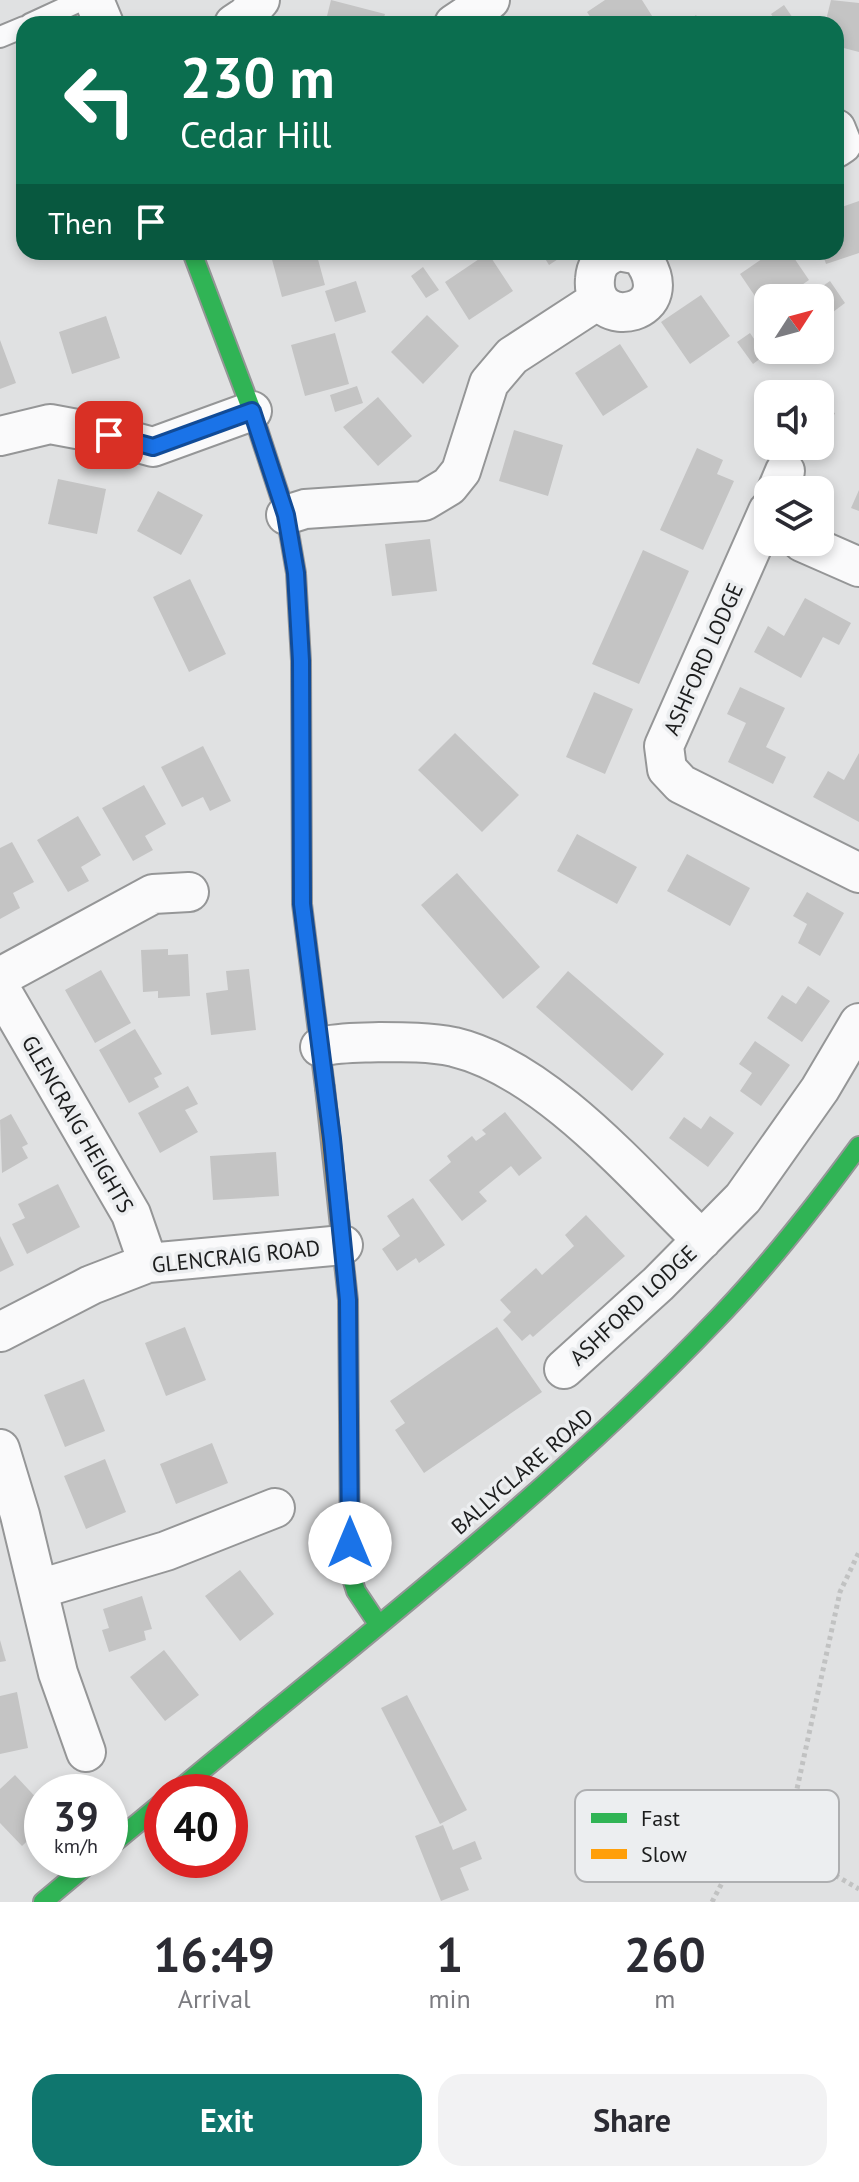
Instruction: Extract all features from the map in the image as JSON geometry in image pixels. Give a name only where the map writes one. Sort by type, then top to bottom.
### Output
[{"type":"street","points":[[246,16],[260,0]]},
{"type":"street","points":[[429,0],[444,16]]},
{"type":"street","points":[[465,16],[490,0]]},
{"type":"street","points":[[195,260],[252,411],[286,515],[296,573],[301,661],[302,904],[348,1300],[350,1572],[356,1591],[378,1624]]},
{"type":"street","points":[[603,260],[596,268],[594,290],[598,300],[618,312],[634,311],[650,299],[655,283],[643,260]]},
{"type":"street","points":[[286,515],[305,509],[424,501],[449,486],[461,471],[489,383],[512,356],[598,300]]},
{"type":"street","points":[[0,436],[50,424],[153,447],[252,411]]},
{"type":"street","name":"ASHFORD LODGE","points":[[754,547],[664,746],[667,769],[681,784],[859,873]]},
{"type":"street","points":[[834,556],[859,567]]},
{"type":"street","points":[[0,977],[153,894],[189,892]]},
{"type":"street","name":"GLENCRAIG HEIGHTS","points":[[0,988],[131,1214],[148,1263]]},
{"type":"street","name":"ASHFORD LODGE","points":[[564,1369],[658,1284],[743,1198],[820,1089],[859,1023]]},
{"type":"street","name":"ASHFORD LODGE","points":[[320,1047],[337,1043],[406,1042],[454,1048],[498,1065],[538,1088],[586,1125],[702,1240]]},
{"type":"street","name":"BALLYCLARE ROAD","points":[[198,1774],[611,1427],[731,1307],[783,1248],[859,1146]]},
{"type":"street","name":"GLENCRAIG ROAD","points":[[0,1332],[91,1285],[148,1263],[343,1245]]},
{"type":"street","points":[[0,1449],[39,1589],[58,1673],[86,1752]]},
{"type":"street","points":[[39,1589],[166,1551],[275,1508]]},
{"type":"street","points":[[128,1831],[144,1818]]},
{"type":"street","points":[[43,1902],[72,1878]]},
{"type":"lane","points":[[47,16],[82,0]]},
{"type":"path","points":[[797,1790],[840,1592],[859,1552]]},
{"type":"path","points":[[839,1878],[859,1889]]},
{"type":"path","points":[[712,1902],[722,1882]]},
{"type":"building","points":[[331,0],[385,14],[384,16],[327,16]]},
{"type":"building","points":[[605,0],[642,0],[652,16],[590,16],[587,12]]},
{"type":"building","points":[[831,0],[859,3],[859,52],[844,48],[844,16],[827,16]]},
{"type":"building","points":[[784,5],[792,16],[772,16],[771,14]]},
{"type":"building","points":[[859,201],[859,253],[844,258],[844,206]]},
{"type":"building","points":[[272,260],[318,260],[325,285],[282,297]]},
{"type":"building","points":[[478,260],[493,260],[513,291],[469,320],[445,282]]},
{"type":"building","points":[[760,260],[795,260],[809,280],[803,284],[754,284],[754,295],[740,274]]},
{"type":"building","points":[[423,267],[439,290],[426,298],[411,276]]},
{"type":"building","points":[[356,281],[366,312],[335,322],[325,291]]},
{"type":"building","points":[[834,287],[845,303],[834,311]]},
{"type":"building","points":[[701,295],[730,336],[690,364],[661,322]]},
{"type":"building","points":[[427,315],[459,346],[423,384],[391,352]]},
{"type":"building","points":[[106,316],[120,358],[72,374],[59,332]]},
{"type":"building","points":[[335,333],[349,384],[305,396],[291,345]]},
{"type":"building","points":[[750,333],[754,339],[754,363],[753,364],[737,342]]},
{"type":"building","points":[[0,340],[16,383],[0,389]]},
{"type":"building","points":[[620,344],[648,387],[603,416],[575,373]]},
{"type":"building","points":[[357,386],[363,403],[335,412],[330,395]]},
{"type":"building","points":[[378,397],[412,436],[378,466],[343,427]]},
{"type":"building","points":[[514,430],[563,445],[548,496],[499,481]]},
{"type":"building","points":[[697,448],[723,460],[717,474],[734,481],[703,550],[660,530]]},
{"type":"building","points":[[58,479],[106,489],[97,534],[48,524]]},
{"type":"building","points":[[859,490],[859,511],[851,508]]},
{"type":"building","points":[[158,491],[203,515],[181,555],[137,531]]},
{"type":"building","points":[[430,539],[437,591],[392,596],[385,544]]},
{"type":"building","points":[[643,550],[689,571],[639,684],[592,664]]},
{"type":"building","points":[[190,579],[226,654],[189,672],[153,597]]},
{"type":"building","points":[[805,598],[851,623],[839,645],[823,637],[801,678],[754,652],[768,626],[784,636]]},
{"type":"building","points":[[740,687],[785,708],[766,747],[786,757],[773,784],[728,762],[746,723],[727,714]]},
{"type":"building","points":[[594,692],[633,709],[605,774],[566,757]]},
{"type":"building","points":[[455,733],[519,795],[482,832],[418,770]]},
{"type":"building","points":[[203,746],[231,801],[210,811],[203,797],[182,807],[161,767]]},
{"type":"building","points":[[859,753],[859,822],[813,797],[828,771],[844,780]]},
{"type":"building","points":[[144,785],[166,824],[145,836],[153,850],[133,861],[102,808]]},
{"type":"building","points":[[78,816],[101,855],[81,867],[89,881],[68,892],[37,840]]},
{"type":"building","points":[[577,834],[637,867],[617,904],[557,871]]},
{"type":"building","points":[[12,842],[34,882],[13,893],[20,908],[0,919],[0,848]]},
{"type":"building","points":[[687,854],[750,888],[730,926],[667,891]]},
{"type":"building","points":[[457,873],[540,967],[503,999],[421,905]]},
{"type":"building","points":[[807,892],[844,913],[820,956],[798,943],[807,924],[793,916]]},
{"type":"building","points":[[168,949],[168,955],[188,954],[190,996],[158,998],[158,991],[143,992],[141,950]]},
{"type":"building","points":[[249,969],[256,1030],[211,1035],[206,993],[228,990],[226,971]]},
{"type":"building","points":[[101,970],[131,1023],[95,1043],[65,990]]},
{"type":"building","points":[[568,971],[664,1054],[632,1091],[536,1007]]},
{"type":"building","points":[[808,986],[830,1001],[802,1042],[767,1018],[782,995],[796,1004]]},
{"type":"building","points":[[135,1029],[162,1074],[154,1078],[159,1087],[129,1103],[99,1050]]},
{"type":"building","points":[[755,1041],[790,1065],[761,1106],[740,1091],[752,1073],[739,1064]]},
{"type":"building","points":[[188,1086],[198,1104],[185,1110],[198,1132],[160,1153],[138,1113]]},
{"type":"building","points":[[505,1112],[542,1158],[519,1176],[511,1166],[479,1192],[487,1201],[462,1221],[429,1180],[451,1162],[447,1156],[472,1136],[476,1141],[486,1134],[482,1130]]},
{"type":"building","points":[[11,1114],[28,1144],[22,1147],[28,1158],[2,1173],[0,1120]]},
{"type":"building","points":[[710,1116],[734,1133],[708,1167],[669,1138],[684,1117],[701,1129]]},
{"type":"building","points":[[276,1152],[279,1196],[213,1200],[210,1156]]},
{"type":"building","points":[[58,1184],[80,1227],[27,1254],[12,1224],[25,1218],[18,1204]]},
{"type":"building","points":[[413,1198],[445,1245],[419,1263],[416,1258],[397,1271],[382,1249],[400,1236],[387,1216]]},
{"type":"building","points":[[586,1215],[625,1256],[533,1337],[530,1334],[522,1341],[503,1320],[511,1312],[500,1300],[536,1268],[542,1275],[574,1246],[565,1235]]},
{"type":"building","points":[[0,1236],[14,1265],[0,1272]]},
{"type":"building","points":[[185,1327],[206,1380],[166,1396],[145,1343]]},
{"type":"building","points":[[497,1327],[542,1392],[424,1473],[395,1430],[405,1423],[390,1401]]},
{"type":"building","points":[[84,1379],[105,1431],[65,1447],[44,1395]]},
{"type":"building","points":[[212,1443],[228,1483],[176,1504],[160,1464]]},
{"type":"building","points":[[105,1459],[126,1512],[86,1529],[64,1476]]},
{"type":"building","points":[[240,1570],[274,1614],[240,1641],[205,1596]]},
{"type":"building","points":[[142,1596],[152,1629],[144,1631],[146,1640],[109,1652],[102,1630],[109,1628],[103,1609]]},
{"type":"building","points":[[0,1640],[6,1661],[0,1662]]},
{"type":"building","points":[[164,1650],[199,1695],[165,1721],[130,1677]]},
{"type":"building","points":[[17,1692],[28,1748],[0,1754],[0,1696]]},
{"type":"building","points":[[407,1695],[467,1810],[440,1824],[381,1708]]},
{"type":"building","points":[[15,1775],[24,1785],[22,1846],[0,1823],[0,1789]]},
{"type":"building","points":[[443,1825],[453,1850],[475,1841],[482,1859],[460,1868],[469,1890],[441,1901],[415,1836]]},
{"type":"traffic: fast","points":[[195,260],[252,411],[286,515],[296,573],[301,661],[302,904],[325,1088]]},
{"type":"traffic: fast","points":[[198,1774],[454,1563],[654,1383],[755,1278],[859,1146]]},
{"type":"traffic: fast","points":[[349,1416],[350,1572],[356,1591],[378,1624]]},
{"type":"traffic: fast","points":[[128,1831],[144,1818]]},
{"type":"traffic: fast","points":[[43,1902],[72,1878]]},
{"type":"traffic: slow","points":[[325,1088],[348,1300],[349,1416]]},
{"type":"route","points":[[109,435],[153,447],[252,411],[286,515],[296,573],[301,661],[302,904],[332,1139],[348,1300],[350,1543]]}]
